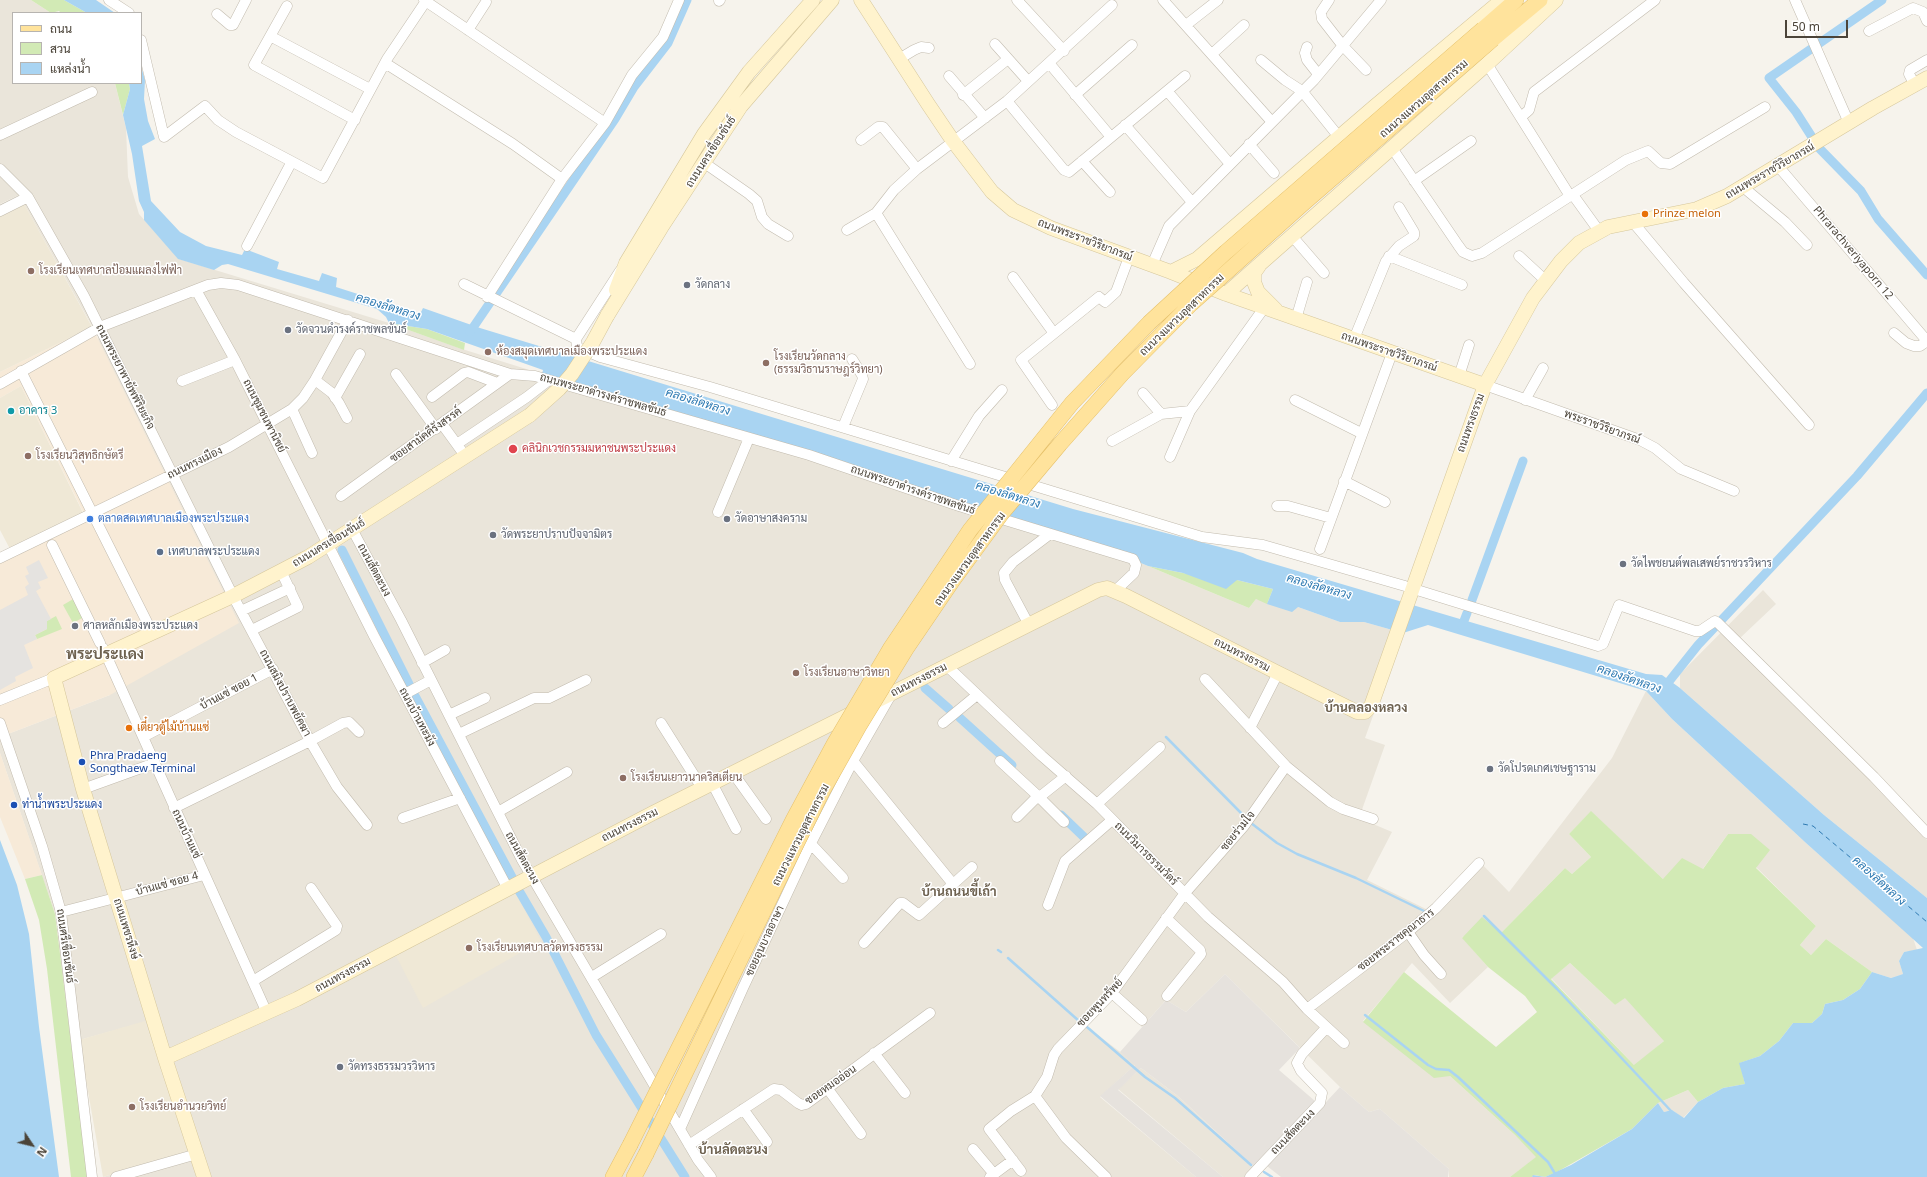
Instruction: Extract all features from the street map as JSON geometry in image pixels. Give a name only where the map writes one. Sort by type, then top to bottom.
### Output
[{"type":"main road","name":"ถนนนครเขื่อนขันธ์","points":[[607,316],[626,263],[704,134],[728,98],[749,72],[813,0]]},
{"type":"main road","name":"ถนนนครเขื่อนขันธ์","points":[[54,678],[103,648],[152,632],[233,596],[281,571],[328,545],[530,415],[572,374],[703,162],[755,88],[832,0]]},
{"type":"main road","name":"ถนนพระราชวิริยาภรณ์","points":[[861,0],[953,141],[992,192],[1013,210],[1051,228],[1226,294],[1485,385],[1533,298],[1545,280],[1578,243],[1599,231],[1632,221],[1696,209],[1727,196],[1921,82]]},
{"type":"main road","points":[[1171,272],[1197,259],[1502,0]]},
{"type":"main road","name":"ถนนวงแหวนอุตสาหกรรม","points":[[635,1177],[823,790],[855,733],[906,649],[953,580],[1002,513],[1112,385],[1191,304],[1305,202],[1488,34],[1516,0]]},
{"type":"main road","name":"ถนนวงแหวนอุตสาหกรรม","points":[[616,1177],[630,1145],[793,820],[834,744],[890,649],[970,530],[1072,403],[1149,323],[1226,252],[1488,34],[1540,0]]},
{"type":"main road","name":"ถนนวงแหวนอุตสาหกรรม","points":[[1226,294],[1487,64],[1556,0]]},
{"type":"main road","points":[[1233,228],[1208,252],[1204,260],[1204,268],[1214,280],[1230,283],[1244,278]]},
{"type":"main road","points":[[1259,266],[1254,273],[1254,282],[1258,292],[1278,313]]},
{"type":"main road","name":"ถนนทรงธรรม","points":[[165,1058],[297,999],[707,786],[1098,590],[1107,588],[1116,591],[1357,712],[1365,712],[1371,706],[1411,589],[1485,385]]},
{"type":"main road","name":"ถนนเพชรหึงษ์","points":[[54,678],[83,789],[165,1058],[204,1177]]},
{"type":"main road","points":[[612,1177],[630,1145]]},
{"type":"street","points":[[109,0],[127,12]]},
{"type":"street","points":[[217,14],[230,25],[233,25],[246,0]]},
{"type":"street","points":[[489,298],[562,179],[605,123],[632,75],[663,37],[679,0]]},
{"type":"street","points":[[1017,0],[1064,51]]},
{"type":"street","points":[[1163,0],[1272,122]]},
{"type":"street","points":[[1186,26],[1218,0]]},
{"type":"street","points":[[1329,0],[1321,12],[1322,19],[1343,46],[1366,70]]},
{"type":"street","points":[[1152,265],[1169,226],[1318,74],[1381,0]]},
{"type":"street","points":[[1520,116],[1529,110],[1534,92],[1655,0]]},
{"type":"street","points":[[1795,0],[1849,123]]},
{"type":"street","points":[[142,44],[164,137],[205,106],[218,120],[236,132],[323,178],[370,89],[425,1],[605,123]]},
{"type":"street","points":[[468,30],[486,2]]},
{"type":"street","points":[[847,230],[876,213],[894,190],[917,169],[1008,101],[1028,81],[1064,51],[1112,5]]},
{"type":"street","points":[[287,6],[254,65],[354,120]]},
{"type":"street","points":[[1869,31],[1913,8],[1923,12],[1927,21]]},
{"type":"street","points":[[1212,54],[1244,25]]},
{"type":"street","points":[[270,36],[370,89]]},
{"type":"street","points":[[995,44],[1028,81]]},
{"type":"street","points":[[1075,94],[1132,45]]},
{"type":"street","points":[[1307,47],[1305,53],[1307,60],[1318,74]]},
{"type":"street","points":[[899,59],[914,50],[929,48]]},
{"type":"street","points":[[963,95],[1008,59]]},
{"type":"street","points":[[1261,60],[1285,80],[1302,91],[1339,137]]},
{"type":"street","points":[[1921,82],[1909,74],[1910,70],[1927,60]]},
{"type":"street","points":[[385,63],[513,144],[562,179]]},
{"type":"street","points":[[1049,64],[1111,137]]},
{"type":"street","points":[[1487,64],[1572,196],[1599,231]]},
{"type":"street","points":[[948,76],[963,95],[985,118]]},
{"type":"street","points":[[1008,101],[1067,172],[1168,92],[1185,76]]},
{"type":"street","points":[[0,135],[92,92]]},
{"type":"street","points":[[1168,92],[1230,164]]},
{"type":"street","points":[[1392,148],[1463,252],[1472,256],[1482,253],[1626,160],[1642,153],[1650,152],[1661,163],[1670,164],[1765,108]]},
{"type":"street","points":[[1125,125],[1192,202]]},
{"type":"street","points":[[861,140],[878,127],[883,127],[917,169]]},
{"type":"street","points":[[1414,181],[1471,141]]},
{"type":"street","points":[[1249,144],[1274,173]]},
{"type":"street","points":[[1082,161],[1110,192]]},
{"type":"street","points":[[247,246],[291,162]]},
{"type":"street","points":[[703,162],[749,194],[757,201],[762,217],[768,224],[788,236]]},
{"type":"street","name":"Phrarachveriyaporn 12","points":[[1778,166],[1927,341]]},
{"type":"street","name":"ถนนพระยาพายัพพิริยะกิจ","points":[[0,169],[28,197],[100,327],[233,596]]},
{"type":"street","points":[[1743,187],[1785,222],[1807,245]]},
{"type":"street","points":[[0,211],[28,197]]},
{"type":"street","points":[[1354,339],[1389,256],[1414,236],[1414,232],[1399,207]]},
{"type":"street","points":[[876,213],[970,364]]},
{"type":"street","points":[[1632,221],[1808,425]]},
{"type":"street","points":[[1292,236],[1324,273]]},
{"type":"street","points":[[1389,256],[1462,285]]},
{"type":"street","points":[[1519,256],[1545,280]]},
{"type":"street","points":[[1052,404],[1021,360],[1053,332],[1098,297],[1105,302],[1116,292],[1129,257]]},
{"type":"street","points":[[626,263],[610,284],[576,339],[577,347],[600,357],[843,427],[1202,537],[1263,545],[1598,646],[1603,644],[1619,605],[1696,631],[1700,631],[1715,621],[1874,777],[1927,833]]},
{"type":"street","points":[[1013,276],[1053,332]]},
{"type":"street","points":[[1296,319],[1307,282]]},
{"type":"street","points":[[464,284],[501,304],[576,339]]},
{"type":"street","name":"ถนนพระยาดำรงค์ราชพลขันธ์","points":[[0,384],[100,327],[208,285],[238,285],[510,374],[535,376],[809,455],[959,506],[1134,559],[1136,565],[1134,573],[1116,591]]},
{"type":"street","name":"ถนนชุมชนพานิชย์","points":[[196,290],[235,360],[328,545]]},
{"type":"street","points":[[1170,457],[1190,411],[1264,308]]},
{"type":"street","name":"ถนนทรงเมือง","points":[[0,558],[229,447],[292,409],[304,398],[348,320]]},
{"type":"street","points":[[1894,333],[1906,344],[1914,346],[1920,346],[1927,341]]},
{"type":"street","points":[[1459,376],[1469,344]]},
{"type":"street","points":[[1320,549],[1392,353]]},
{"type":"street","points":[[335,398],[360,354]]},
{"type":"street","points":[[843,427],[862,380],[862,375],[852,359]]},
{"type":"street","points":[[182,381],[235,360]]},
{"type":"street","points":[[1525,400],[1543,368]]},
{"type":"street","points":[[21,371],[152,632]]},
{"type":"street","points":[[432,397],[464,373],[468,372],[497,383]]},
{"type":"street","points":[[396,374],[439,427],[457,444],[466,456]]},
{"type":"street","name":"ซอยสามัคคีรังสรรค์","points":[[341,496],[439,427],[510,374]]},
{"type":"street","points":[[315,380],[335,398],[347,418]]},
{"type":"street","points":[[457,444],[527,397],[549,380]]},
{"type":"street","name":"พระราชวิริยาภรณ์","points":[[1485,385],[1640,440],[1654,448],[1681,469],[1734,491]]},
{"type":"street","points":[[952,461],[979,416],[1002,390]]},
{"type":"street","points":[[1143,393],[1161,414]]},
{"type":"street","points":[[1295,400],[1361,434]]},
{"type":"street","points":[[292,409],[312,453]]},
{"type":"street","points":[[1112,442],[1161,414],[1190,411]]},
{"type":"street","points":[[718,512],[749,438]]},
{"type":"street","points":[[1344,481],[1385,502]]},
{"type":"street","points":[[1277,506],[1288,506],[1331,518]]},
{"type":"street","name":"ถนนสัตตะนง","points":[[352,529],[532,876],[680,1130],[711,1177]]},
{"type":"street","points":[[1029,625],[1005,580],[1004,573],[1010,565],[1050,534]]},
{"type":"street","name":"ถนนบ้านแซ่","points":[[52,545],[103,648],[267,1013]]},
{"type":"street","name":"ถนนบ้านทะมัง","points":[[328,545],[508,889]]},
{"type":"street","points":[[252,630],[298,606],[281,571]]},
{"type":"street","points":[[241,611],[290,588]]},
{"type":"street","name":"ถนนสมิงปราบพยัคฆา","points":[[174,808],[310,741],[233,596]]},
{"type":"street","points":[[422,663],[445,650]]},
{"type":"street","name":"ถนนวิมารธรรมวัตร์","points":[[946,666],[1042,756],[1097,804],[1208,916],[1283,982],[1306,1009],[1344,1043]]},
{"type":"street","name":"บ้านแซ่ ซอย 1","points":[[143,738],[273,669]]},
{"type":"street","points":[[1250,728],[1278,673]]},
{"type":"street","name":"ถนนนครเขื่อนขันธ์","points":[[0,700],[54,678]]},
{"type":"street","points":[[1205,679],[1286,766],[1330,802],[1343,809],[1373,819]]},
{"type":"street","points":[[406,693],[431,680]]},
{"type":"street","points":[[458,734],[534,698],[550,698],[586,680]]},
{"type":"street","name":"ซอยอุนบาลอาษา","points":[[680,1130],[743,988],[810,844],[853,761],[892,693]]},
{"type":"street","points":[[943,723],[976,694]]},
{"type":"street","points":[[449,715],[486,698]]},
{"type":"street","points":[[359,732],[349,722],[343,723],[310,741],[338,787],[367,825]]},
{"type":"street","name":"ถนนศรีเขื่อนขันธ์","points":[[0,723],[42,846],[61,912],[92,1177]]},
{"type":"street","points":[[661,723],[736,829]]},
{"type":"street","points":[[1097,804],[1160,747]]},
{"type":"street","points":[[853,761],[953,884]]},
{"type":"street","points":[[1000,761],[1064,822]]},
{"type":"street","points":[[83,789],[155,763]]},
{"type":"street","name":"ซอยร่วมใจ","points":[[1185,893],[1244,826],[1286,766]]},
{"type":"street","points":[[498,812],[567,772]]},
{"type":"street","points":[[733,773],[766,819]]},
{"type":"street","points":[[1017,817],[1038,796],[1042,795],[1066,776]]},
{"type":"street","points":[[403,818],[460,798]]},
{"type":"street","points":[[1048,905],[1065,861],[1112,820]]},
{"type":"street","points":[[810,844],[843,878]]},
{"type":"street","name":"ซอยพระราชคุณาธาร","points":[[1306,1009],[1408,932],[1436,908],[1479,863]]},
{"type":"street","points":[[864,943],[900,903],[903,903],[918,916],[972,867]]},
{"type":"street","name":"บ้านแซ่ ซอย 4","points":[[61,912],[204,875]]},
{"type":"street","points":[[253,981],[336,930],[337,926],[311,888]]},
{"type":"street","name":"ซอยพูนทรัพย์","points":[[1021,1171],[989,1129],[1011,1111],[1035,1096],[1047,1077],[1054,1055],[1058,1049],[1112,993],[1185,893]]},
{"type":"street","points":[[1166,918],[1200,950],[1200,954],[1167,996]]},
{"type":"street","points":[[1408,932],[1424,955],[1441,974]]},
{"type":"street","points":[[592,977],[661,934]]},
{"type":"street","points":[[1112,993],[1142,1020]]},
{"type":"street","name":"ซอยหมออ่อน","points":[[689,1145],[774,1089],[781,1090],[802,1105],[930,1013]]},
{"type":"street","name":"ถนนสัตตะนง","points":[[1250,1177],[1320,1103],[1322,1093],[1301,1071],[1297,1064],[1302,1054],[1326,1028]]},
{"type":"street","points":[[874,1053],[905,1093]]},
{"type":"street","points":[[827,1088],[861,1134]]},
{"type":"street","points":[[1035,1096],[1066,1138],[1106,1177]]},
{"type":"street","points":[[743,1110],[767,1142]]},
{"type":"street","points":[[973,1149],[992,1176],[1013,1160]]},
{"type":"street","points":[[116,1177],[197,1154]]},
{"type":"shaded area","points":[[0,0],[31,0],[49,12],[12,12],[12,84],[115,84],[126,128],[128,177],[139,214],[179,259],[389,323],[462,349],[1100,546],[1249,608],[1256,599],[1298,607],[1340,622],[1364,622],[1403,633],[1365,738],[1385,745],[1359,818],[1392,832],[1367,880],[1428,910],[1477,859],[1509,892],[1612,758],[1646,691],[1672,719],[1806,843],[1913,938],[1917,950],[1904,952],[1899,961],[1903,974],[1891,978],[1872,972],[1826,939],[1811,955],[1800,945],[1816,926],[1756,867],[1728,834],[1702,870],[1663,879],[1591,812],[1569,834],[1591,857],[1572,874],[1565,868],[1501,933],[1462,937],[1488,967],[1450,1003],[1412,963],[1363,1021],[1450,1076],[1537,1157],[1510,1177],[1449,1177],[1449,1169],[1380,1109],[1369,1112],[1340,1087],[1225,974],[1186,1012],[1166,1000],[1142,1027],[1111,999],[1086,1026],[1136,1064],[1100,1097],[1196,1177],[103,1177],[189,1151],[145,1022],[83,1039],[70,1041],[55,914],[0,753],[0,737],[110,695],[98,337],[19,195],[0,204]]},
{"type":"shaded area","name":"โรงเรียนเทศบาลป้อมแผลงไฟฟ้า","points":[[23,202],[92,327],[0,372],[0,215]]},
{"type":"shaded area","points":[[92,327],[239,623],[110,695],[0,737],[0,554],[84,514],[21,386],[0,398],[0,372]]},
{"type":"shaded area","name":"โรงเรียนวิสุทธิกษัตรี","points":[[21,386],[84,515],[10,549],[0,530],[0,398]]},
{"type":"shaded area","points":[[39,560],[48,578],[38,582],[41,588],[36,591],[51,619],[47,621],[47,629],[35,635],[37,639],[24,645],[33,668],[15,677],[16,681],[0,690],[0,610],[28,595],[25,587],[29,584],[25,576],[29,574],[26,567]]},
{"type":"shaded area","points":[[1763,590],[1776,604],[1739,639],[1927,840],[1927,898],[1824,815],[1680,688],[1680,674]]},
{"type":"shaded area","points":[[0,753],[42,875],[25,879],[0,817]]},
{"type":"shaded area","name":"โรงเรียนเทศบาลวัดทรงธรรม","points":[[515,892],[541,941],[423,1008],[396,956]]},
{"type":"shaded area","points":[[1570,963],[1615,1005],[1625,997],[1665,1040],[1635,1066],[1551,978]]},
{"type":"shaded area","points":[[1225,974],[1300,1048],[1279,1070],[1315,1101],[1255,1168],[1179,1097],[1141,1068],[1118,1090],[1223,1177],[1196,1177],[1100,1096],[1135,1065],[1120,1052],[1166,1000],[1186,1012]]},
{"type":"shaded area","name":"โรงเรียนอำนวยวิทย์","points":[[145,1021],[189,1151],[103,1177],[79,1040]]},
{"type":"shaded area","points":[[1141,1068],[1179,1097],[1259,1172],[1255,1177],[1223,1177],[1118,1089]]},
{"type":"shaded area","points":[[1340,1087],[1369,1112],[1380,1109],[1449,1169],[1448,1177],[1281,1177],[1267,1166]]},
{"type":"shaded area","points":[[1688,1090],[1698,1102],[1683,1118],[1672,1110],[1664,1112],[1658,1103]]},
{"type":"green space","points":[[31,0],[64,0],[85,12],[59,11],[49,12]]},
{"type":"green space","points":[[115,84],[129,84],[130,89],[123,115]]},
{"type":"green space","points":[[389,323],[427,329],[465,343],[464,350]]},
{"type":"green space","points":[[1148,566],[1183,573],[1237,580],[1273,589],[1267,604],[1256,599],[1249,608]]},
{"type":"green space","points":[[75,598],[84,617],[73,623],[63,605]]},
{"type":"green space","points":[[56,616],[62,629],[37,639],[35,635],[47,629],[47,621]]},
{"type":"green space","points":[[1591,811],[1663,879],[1682,858],[1703,869],[1728,834],[1751,834],[1770,850],[1756,868],[1816,926],[1800,945],[1811,955],[1826,939],[1872,972],[1860,989],[1843,1000],[1825,1004],[1822,1014],[1812,1023],[1793,1023],[1779,1041],[1760,1056],[1740,1063],[1745,1084],[1723,1088],[1698,1102],[1688,1090],[1658,1103],[1632,1129],[1557,1172],[1545,1177],[1534,1175],[1532,1177],[1510,1177],[1536,1157],[1515,1135],[1450,1076],[1434,1078],[1363,1022],[1404,972],[1496,1047],[1537,1012],[1525,996],[1488,967],[1462,938],[1482,917],[1501,933],[1565,868],[1572,874],[1591,857],[1569,834]],"holes":[[[1570,963],[1615,1005],[1625,998],[1664,1041],[1634,1065],[1551,979]]]},
{"type":"green space","points":[[42,875],[55,914],[88,1177],[71,1177],[47,969],[39,920],[25,879]]},
{"type":"water","points":[[64,0],[96,0],[114,12],[85,12]]},
{"type":"water","name":"คลองลัดหลวง","points":[[142,70],[145,80],[144,99],[148,121],[155,139],[142,146],[151,201],[180,232],[206,246],[242,255],[245,249],[279,262],[277,269],[319,281],[322,273],[337,278],[336,287],[420,314],[423,308],[480,328],[1073,509],[1243,553],[1257,559],[1646,674],[1662,675],[1680,688],[1824,815],[1927,898],[1927,1177],[1545,1177],[1571,1165],[1632,1129],[1658,1103],[1664,1112],[1672,1110],[1684,1118],[1698,1102],[1723,1088],[1745,1084],[1739,1063],[1760,1056],[1779,1041],[1793,1023],[1812,1023],[1822,1014],[1825,1004],[1843,1000],[1860,989],[1872,972],[1891,978],[1903,974],[1899,961],[1904,952],[1923,948],[1806,843],[1672,719],[1646,691],[1428,625],[1403,633],[1364,622],[1340,622],[1298,607],[1292,612],[1267,604],[1273,589],[1237,580],[1226,589],[1183,573],[1148,566],[1100,546],[542,374],[543,370],[427,329],[389,323],[386,317],[377,309],[228,264],[222,265],[214,270],[178,259],[144,220],[144,212],[139,201],[132,154],[123,115],[130,89],[129,84],[142,84]]},
{"type":"water","points":[[0,840],[17,885],[29,934],[39,1027],[59,1177],[0,1177]]},
{"type":"water","points":[[1533,1175],[1545,1177],[1532,1177]]},
{"type":"waterway","points":[[470,332],[615,119],[634,87],[668,43],[687,0]]},
{"type":"waterway","points":[[1882,0],[1769,78],[1796,112],[1819,148],[1861,191],[1878,219],[1927,275]]},
{"type":"waterway","name":"คลองลัดหลวง","points":[[1663,689],[1698,645],[1857,476],[1927,393]]},
{"type":"waterway","points":[[1472,600],[1523,461]]},
{"type":"waterway","points":[[342,550],[416,698],[513,879]]},
{"type":"waterway","points":[[1462,626],[1467,613]]},
{"type":"waterway","points":[[925,688],[949,709]]},
{"type":"waterway","points":[[960,718],[1012,765]]},
{"type":"waterway","points":[[1166,737],[1243,815]]},
{"type":"waterway","points":[[1061,815],[1086,839]]},
{"type":"waterway","points":[[1251,823],[1277,843],[1297,854],[1356,878],[1426,912]]},
{"type":"waterway","points":[[518,889],[546,937],[596,1035],[685,1177]]},
{"type":"waterway","points":[[1484,916],[1557,989],[1672,1112]]},
{"type":"waterway","points":[[1008,958],[1079,1021]]},
{"type":"waterway","points":[[1365,1015],[1428,1065],[1436,1069],[1449,1070],[1458,1077],[1548,1162],[1557,1177]]},
{"type":"waterway","points":[[1087,1027],[1145,1077],[1175,1098],[1251,1165]]},
{"type":"waterway","points":[[1264,1172],[1272,1177]]},
{"type":"ferry route","points":[[1803,824],[1813,826],[1927,922]]},
{"type":"place","name":"Prinze melon","points":[[1645,214]]},
{"type":"place","name":"โรงเรียนเทศบาลป้อมแผลงไฟฟ้า","points":[[31,271]]},
{"type":"place","name":"วัดกลาง","points":[[687,285]]},
{"type":"place","name":"วัดจวนดำรงค์ราชพลขันธ์","points":[[288,330]]},
{"type":"place","name":"ห้องสมุดเทศบาลเมืองพระประแดง","points":[[488,352]]},
{"type":"place","name":"โรงเรียนวัดกลาง (ธรรมวิธานราษฎร์วิทยา)","points":[[766,363]]},
{"type":"place","name":"อาคาร 3","points":[[11,411]]},
{"type":"place","name":"คลินิกเวชกรรมมหาชนพระประแดง","points":[[513,449]]},
{"type":"place","name":"โรงเรียนวิสุทธิกษัตรี","points":[[28,456]]},
{"type":"place","name":"ตลาดสดเทศบาลเมืองพระประแดง","points":[[90,519]]},
{"type":"place","name":"วัดอาษาสงคราม","points":[[727,519]]},
{"type":"place","name":"วัดพระยาปราบปัจจามิตร","points":[[493,535]]},
{"type":"place","name":"เทศบาลพระประแดง","points":[[160,552]]},
{"type":"place","name":"วัดไพชยนต์พลเสพย์ราชวรวิหาร","points":[[1623,564]]},
{"type":"place","name":"ศาลหลักเมืองพระประแดง","points":[[75,626]]},
{"type":"place","name":"โรงเรียนอาษาวิทยา","points":[[796,673]]},
{"type":"place","name":"เตี๋ยวตู้ไม้บ้านแซ่","points":[[129,728]]},
{"type":"place","name":"Phra Pradaeng Songthaew Terminal","points":[[82,762]]},
{"type":"place","name":"วัดโปรดเกศเชษฐาราม","points":[[1490,769]]},
{"type":"place","name":"โรงเรียนเยาวนาคริสเตียน","points":[[623,778]]},
{"type":"place","name":"ท่าน้ำพระประแดง","points":[[14,805]]},
{"type":"place","name":"โรงเรียนเทศบาลวัดทรงธรรม","points":[[469,948]]},
{"type":"place","name":"วัดทรงธรรมวรวิหาร","points":[[340,1067]]},
{"type":"place","name":"โรงเรียนอำนวยวิทย์","points":[[132,1107]]},
{"type":"district","name":"พระประแดง","points":[[105,655]]},
{"type":"district","name":"บ้านคลองหลวง","points":[[1366,708]]},
{"type":"district","name":"บ้านถนนขี้เถ้า","points":[[959,892]]},
{"type":"district","name":"บ้านลัดตะนง","points":[[733,1150]]}]
